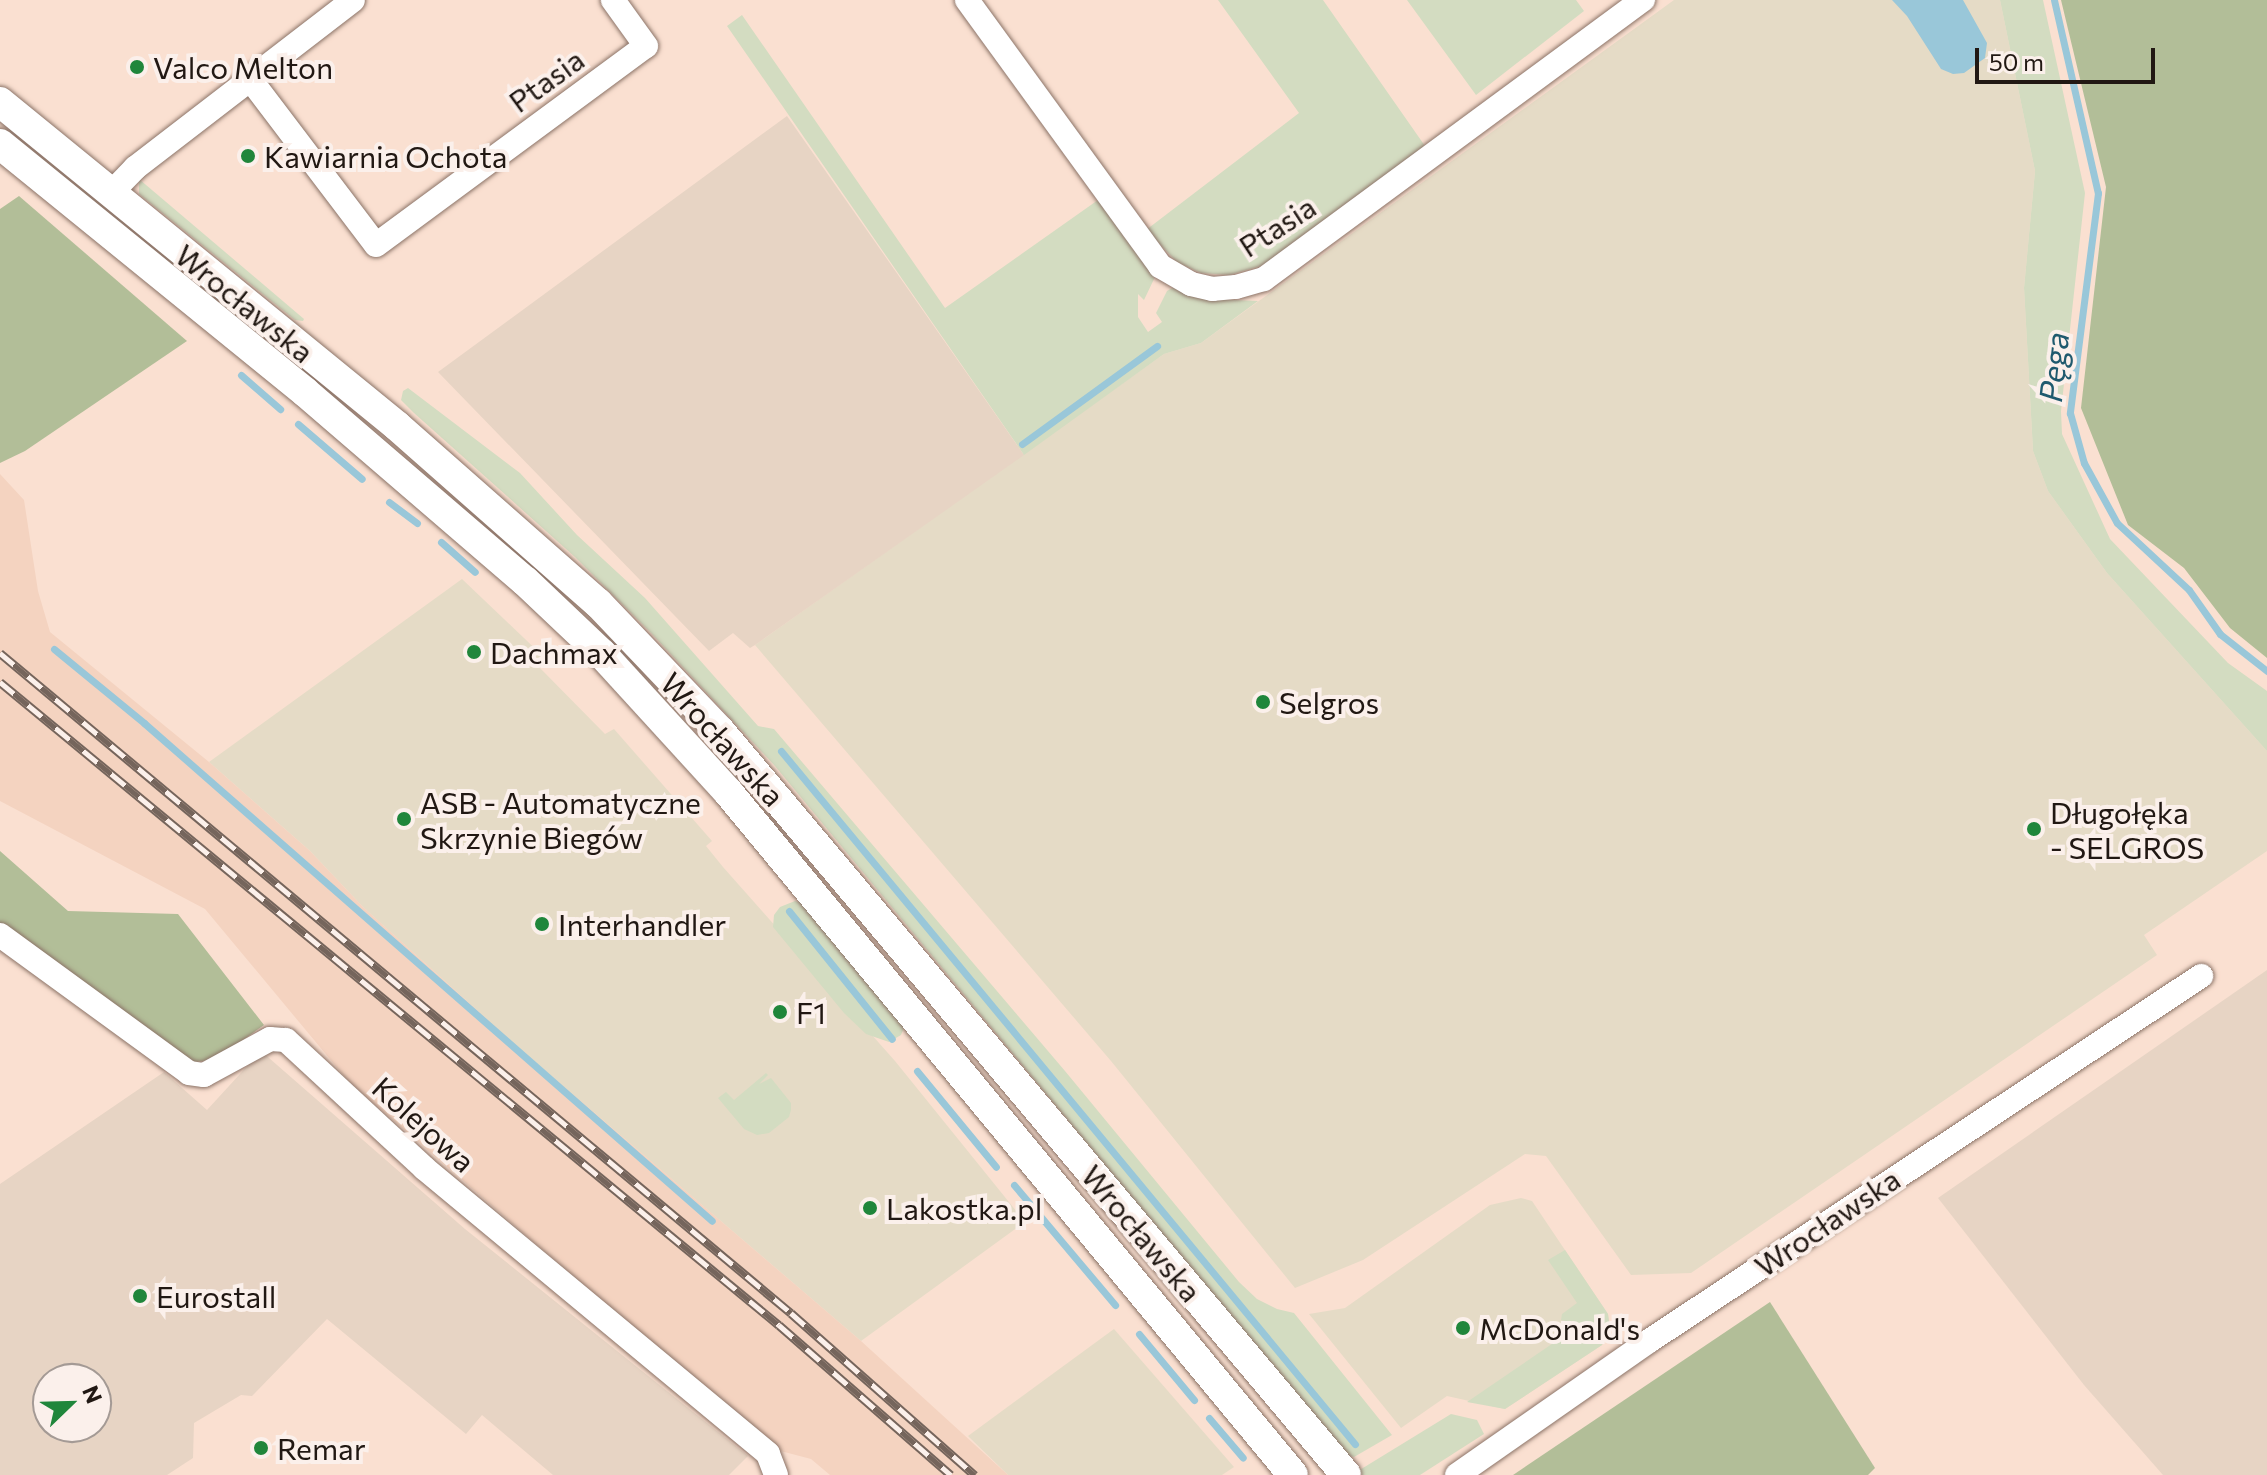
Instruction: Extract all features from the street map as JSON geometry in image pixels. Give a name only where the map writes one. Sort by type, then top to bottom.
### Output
[{"type":"main road","name":"Wrocławska","points":[[0,102],[408,435],[598,603],[720,731],[1346,1475]]},
{"type":"main road","name":"Wrocławska","points":[[0,144],[305,392],[525,581],[602,654],[728,792],[1293,1475]]},
{"type":"street","points":[[111,193],[135,168],[353,0]]},
{"type":"street","name":"Ptasia","points":[[250,79],[376,245],[646,46],[613,0]]},
{"type":"street","name":"Ptasia","points":[[967,0],[1160,266],[1191,284],[1212,289],[1236,287],[1264,279],[1643,0]]},
{"type":"street","name":"Kolejowa","points":[[0,935],[189,1073],[204,1075],[270,1039],[286,1040],[424,1168],[768,1454],[776,1475]]},
{"type":"street","name":"Wrocławska","points":[[1457,1475],[1689,1314],[2201,976]]},
{"type":"shaded area","points":[[1674,0],[2000,0],[2035,171],[2024,288],[2033,451],[2048,491],[2107,573],[2267,751],[2267,851],[2144,935],[2157,955],[1691,1273],[1631,1275],[1546,1156],[1525,1154],[1363,1260],[1295,1288],[1111,1061],[755,645],[1164,354],[1201,343]]},
{"type":"shaded area","points":[[787,116],[1024,455],[755,645],[750,648],[733,633],[709,651],[438,372]]},
{"type":"shaded area","points":[[0,474],[24,500],[38,591],[50,632],[209,762],[310,851],[363,907],[521,1050],[861,1341],[1008,1475],[830,1475],[811,1459],[773,1449],[349,1082],[205,909],[0,801]]},
{"type":"shaded area","points":[[462,579],[547,660],[539,667],[605,734],[614,729],[712,841],[706,846],[723,867],[895,1061],[1025,1222],[861,1341],[521,1050],[363,907],[310,851],[209,762]]},
{"type":"shaded area","points":[[2267,970],[2267,1475],[2163,1475],[2084,1385],[1938,1198]]},
{"type":"shaded area","points":[[261,1051],[465,1229],[748,1456],[729,1475],[553,1475],[482,1415],[466,1434],[327,1319],[252,1396],[241,1395],[194,1423],[193,1458],[167,1475],[0,1475],[0,1184],[164,1072],[207,1110]]},
{"type":"shaded area","points":[[1521,1198],[1532,1201],[1608,1314],[1610,1329],[1602,1345],[1505,1409],[1447,1396],[1401,1428],[1309,1314],[1345,1308],[1490,1205]]},
{"type":"shaded area","points":[[1114,1329],[1234,1467],[1222,1475],[1008,1475],[968,1436]]},
{"type":"green space","points":[[1218,0],[1323,0],[1425,146],[1264,265],[1229,275],[1201,273],[1177,262],[1146,230],[1299,113]]},
{"type":"green space","points":[[1407,0],[1576,0],[1584,11],[1476,95]]},
{"type":"green space","points":[[2000,0],[2043,0],[2085,193],[2061,411],[2062,434],[2110,539],[2228,663],[2267,691],[2267,751],[2107,573],[2048,491],[2033,451],[2024,288],[2035,171]]},
{"type":"green space","points":[[2061,0],[2267,0],[2267,658],[2230,628],[2184,568],[2128,525],[2081,408],[2106,187]]},
{"type":"green space","points":[[742,15],[945,308],[1098,200],[1155,277],[1144,300],[1138,294],[1138,317],[1148,332],[1162,322],[1156,313],[1167,291],[1174,287],[1207,299],[1258,301],[1201,343],[1164,354],[1024,455],[727,26]]},
{"type":"green space","points":[[139,179],[303,321],[295,320],[139,194]]},
{"type":"green space","points":[[19,196],[187,341],[25,451],[0,463],[0,209]]},
{"type":"green space","points":[[408,388],[520,473],[577,535],[645,598],[758,726],[774,729],[1065,1071],[1239,1282],[1257,1299],[1294,1313],[1392,1435],[1354,1457],[1344,1454],[775,766],[575,557],[401,400],[403,391]]},
{"type":"green space","points":[[0,851],[68,911],[178,914],[264,1025],[216,1059],[195,1062],[140,1027],[0,926]]},
{"type":"green space","points":[[795,901],[802,903],[905,1025],[901,1035],[889,1042],[866,1034],[844,1013],[773,927],[774,915],[780,907]]},
{"type":"green space","points":[[766,1073],[768,1075],[759,1084],[771,1078],[791,1103],[791,1110],[789,1117],[769,1133],[757,1135],[744,1129],[718,1098],[726,1092],[734,1100]]},
{"type":"green space","points":[[1565,1250],[1608,1314],[1610,1329],[1602,1345],[1505,1409],[1467,1402],[1571,1331],[1575,1323],[1561,1320],[1562,1314],[1577,1303],[1548,1260]]},
{"type":"green space","points":[[1770,1302],[1875,1468],[1868,1475],[1513,1475]]},
{"type":"green space","points":[[1451,1414],[1477,1420],[1484,1434],[1420,1475],[1362,1475],[1358,1471]]},
{"type":"water","points":[[1892,0],[1963,0],[1987,43],[1985,58],[1964,73],[1953,74],[1941,69],[1907,16]]},
{"type":"waterway","name":"Pęga","points":[[2054,0],[2098,193],[2070,413],[2084,463],[2117,523],[2189,590],[2220,634],[2267,671]]},
{"type":"waterway","points":[[1022,444],[1157,346]]},
{"type":"waterway","points":[[241,375],[280,409]]},
{"type":"waterway","points":[[298,424],[362,479]]},
{"type":"waterway","points":[[389,502],[417,523]]},
{"type":"waterway","points":[[441,542],[475,572]]},
{"type":"waterway","points":[[54,649],[144,723],[712,1221]]},
{"type":"waterway","points":[[781,751],[1355,1444]]},
{"type":"waterway","points":[[789,911],[892,1039]]},
{"type":"waterway","points":[[917,1071],[996,1167]]},
{"type":"waterway","points":[[1014,1185],[1115,1305]]},
{"type":"waterway","points":[[1139,1334],[1194,1400]]},
{"type":"waterway","points":[[1209,1418],[1243,1458]]},
{"type":"railway","points":[[0,653],[791,1313],[975,1475]]},
{"type":"railway","points":[[0,682],[779,1325],[951,1475]]},
{"type":"place","name":"Valco Melton","points":[[137,67]]},
{"type":"place","name":"Kawiarnia Ochota","points":[[248,156]]},
{"type":"place","name":"Dachmax","points":[[474,652]]},
{"type":"place","name":"Selgros","points":[[1263,702]]},
{"type":"place","name":"ASB - Automatyczne Skrzynie Biegów","points":[[404,819]]},
{"type":"place","name":"Długołęka - SELGROS","points":[[2034,829]]},
{"type":"place","name":"Interhandler","points":[[542,924]]},
{"type":"place","name":"F1","points":[[780,1012]]},
{"type":"place","name":"Lakostka.pl","points":[[870,1208]]},
{"type":"place","name":"Eurostall","points":[[140,1296]]},
{"type":"place","name":"McDonald's","points":[[1463,1328]]},
{"type":"place","name":"Remar","points":[[261,1448]]}]
